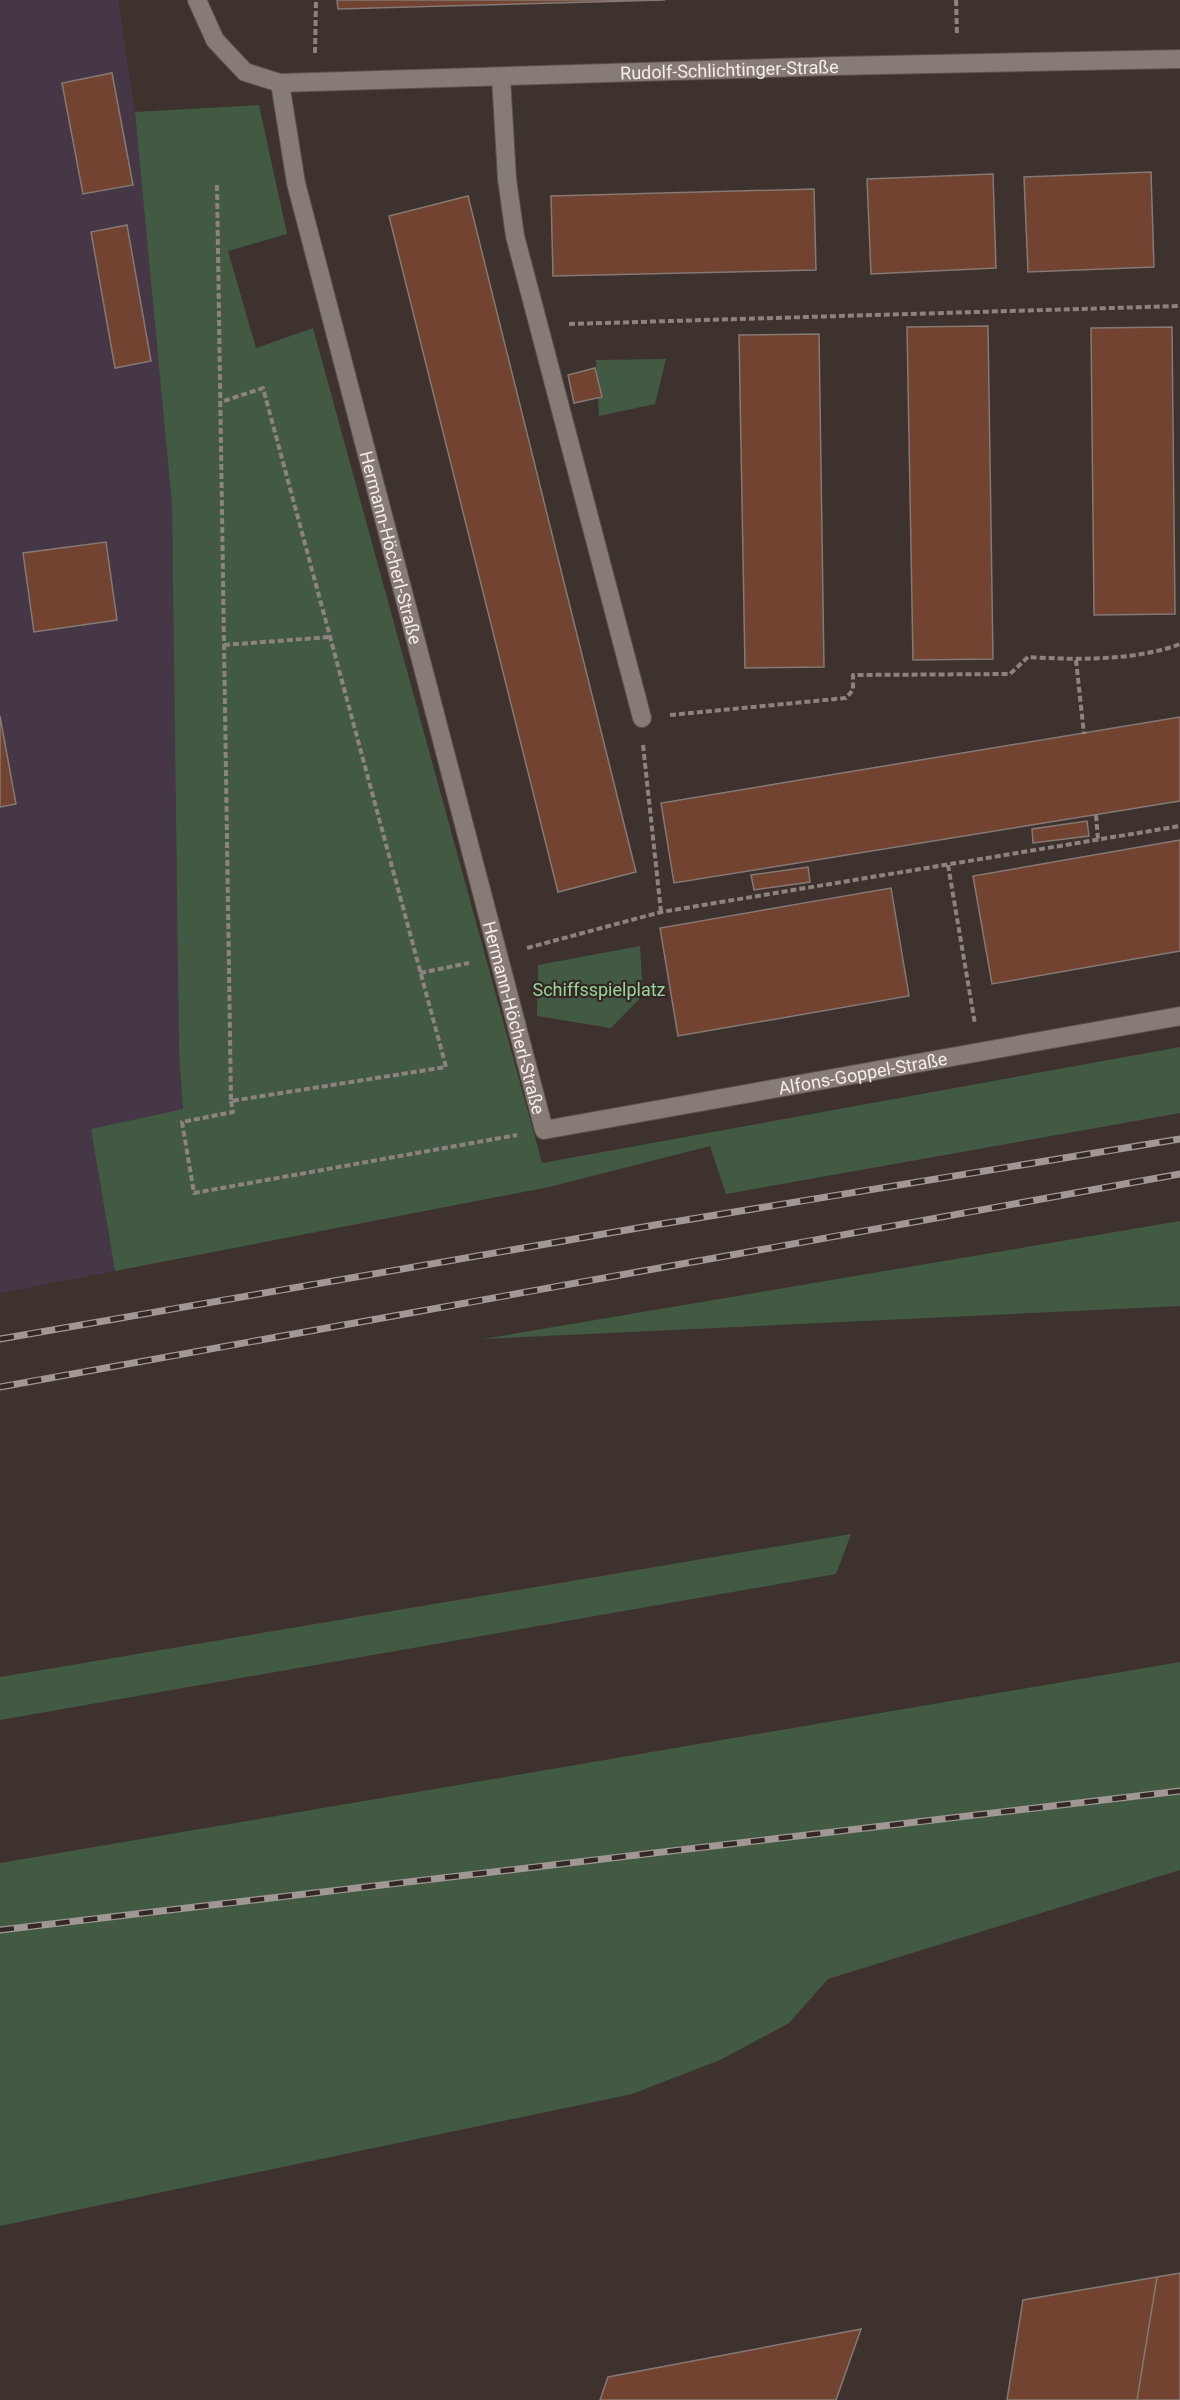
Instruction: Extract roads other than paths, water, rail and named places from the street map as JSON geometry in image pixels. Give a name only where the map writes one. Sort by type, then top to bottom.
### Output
[{"type":"street","points":[[197,0],[215,40],[245,72],[280,83]]},
{"type":"street","name":"Rudolf-Schlichtinger-Straße","points":[[280,83],[857,65],[1180,59]]},
{"type":"street","points":[[501,77],[507,179],[514,225],[642,718]]},
{"type":"street","name":"Hermann-Höcherl-Straße","points":[[280,83],[296,183],[544,1130]]},
{"type":"street","name":"Alfons-Goppel-Straße","points":[[544,1130],[1180,1016]]},
{"type":"railway","points":[[0,1339],[655,1225],[1180,1139]]},
{"type":"railway","points":[[0,1387],[1180,1174]]},
{"type":"railway","points":[[0,1930],[1180,1791]]},
{"type":"park label","name":"Schiffsspielplatz","points":[[599,989]]}]
